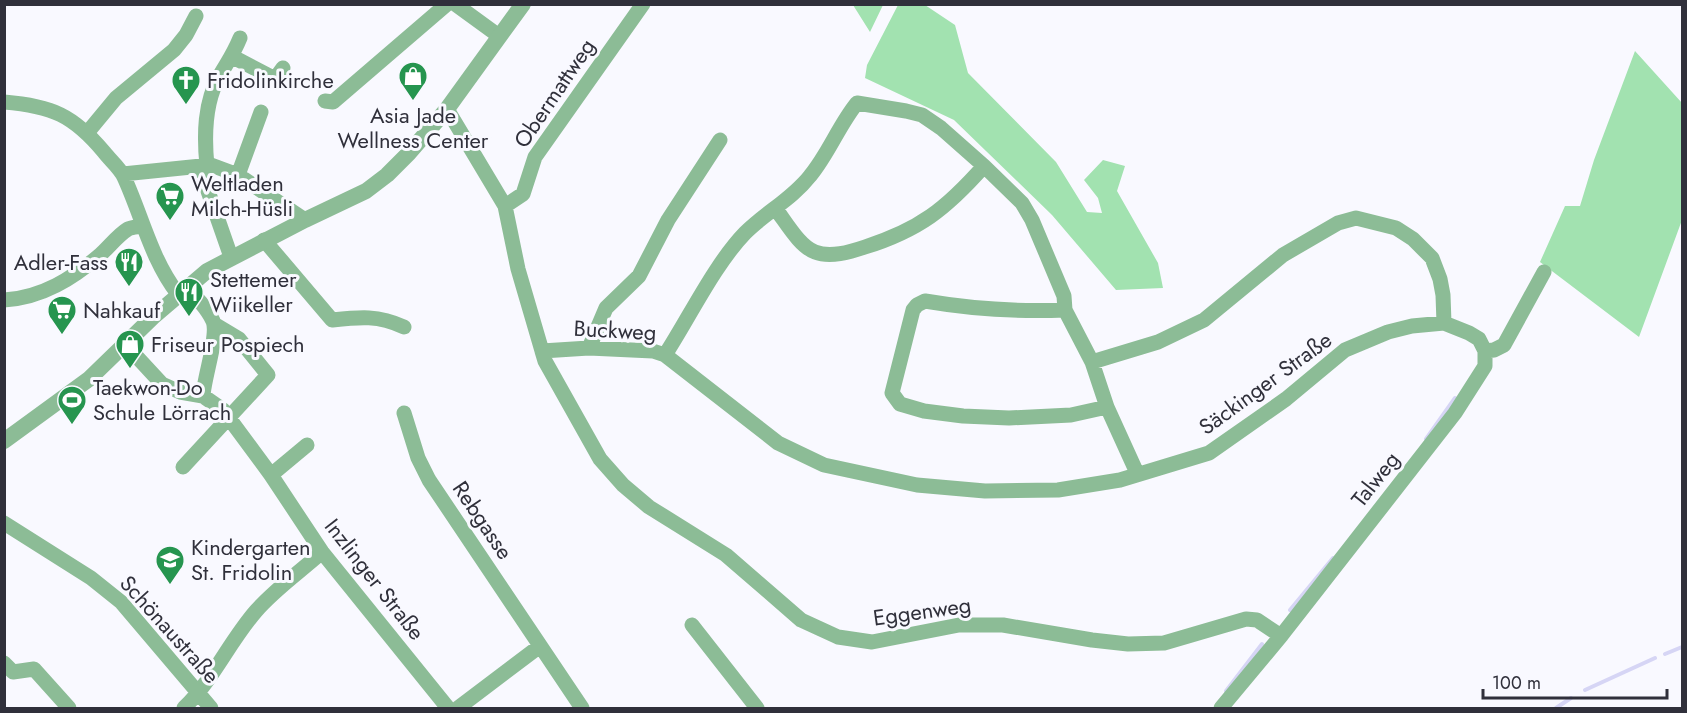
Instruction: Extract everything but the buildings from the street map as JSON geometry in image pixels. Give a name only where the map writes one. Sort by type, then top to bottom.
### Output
[{"type":"street","points":[[325,101],[333,102],[447,4]]},
{"type":"street","points":[[455,4],[499,36]]},
{"type":"street","points":[[4,441],[89,379],[182,290],[207,271],[231,256],[366,191],[387,175],[447,109],[523,4]]},
{"type":"street","name":"Obermattweg","points":[[505,206],[523,194],[535,157],[643,4]]},
{"type":"street","points":[[87,133],[117,98],[174,50],[186,35],[196,16]]},
{"type":"street","points":[[231,256],[208,191],[204,166],[204,143],[211,96],[219,76],[233,57],[240,39]]},
{"type":"street","points":[[233,57],[275,79],[283,68]]},
{"type":"street","points":[[4,102],[30,104],[56,111],[87,133],[123,174],[142,226],[163,271],[208,312],[214,324],[215,335],[204,381],[203,396]]},
{"type":"street","name":"Buckweg","points":[[447,109],[505,206],[518,269],[542,351],[589,348],[653,351],[665,356],[731,250],[745,233],[798,190],[821,161],[846,117],[857,103],[922,115],[941,128],[984,166]]},
{"type":"street","points":[[238,175],[261,112]]},
{"type":"street","points":[[589,348],[606,308],[639,276],[668,220],[720,140]]},
{"type":"street","points":[[123,174],[211,165],[238,175],[305,219]]},
{"type":"street","points":[[776,208],[803,243],[815,252],[839,254],[885,241],[916,227],[953,200],[984,166],[1022,202],[1032,220],[1064,296],[1065,310],[1092,362],[1107,407],[1137,473]]},
{"type":"street","points":[[1092,362],[1158,342],[1204,320],[1283,255],[1338,223],[1356,218],[1396,228],[1413,239],[1432,258],[1443,295],[1444,323]]},
{"type":"street","points":[[4,300],[18,299],[45,291],[69,279],[128,229],[142,226]]},
{"type":"street","points":[[264,240],[332,320],[376,317],[404,327]]},
{"type":"street","points":[[1485,351],[1504,345],[1544,272]]},
{"type":"street","points":[[1065,310],[1028,312],[992,310],[925,301],[917,305],[910,317],[892,393],[900,404],[924,411],[963,417],[1009,418],[1071,415],[1107,407]]},
{"type":"street","name":"Säckinger Straße","points":[[665,356],[778,443],[824,465],[917,485],[985,491],[1058,490],[1120,480],[1209,453],[1286,399],[1345,350],[1388,332],[1412,326],[1444,323],[1479,339],[1485,351]]},
{"type":"street","points":[[183,467],[268,375],[239,339],[214,324]]},
{"type":"street","name":"Inzlinger Straße","points":[[125,344],[162,384],[180,392],[203,396],[223,410],[271,475],[322,552],[448,708]]},
{"type":"street","name":"Eggenweg","points":[[542,351],[545,361],[600,459],[623,485],[649,507],[726,555],[801,620],[838,637],[872,642],[959,625],[1003,625],[1101,641],[1128,644],[1164,643],[1246,619],[1257,620],[1281,636]]},
{"type":"street","name":"Talweg","points":[[1221,708],[1281,636],[1455,413],[1481,375],[1485,366],[1485,351]]},
{"type":"street","name":"Rebgasse","points":[[404,413],[418,458],[429,480],[582,708]]},
{"type":"street","points":[[271,475],[307,445]]},
{"type":"street","name":"Schönaustraße","points":[[4,523],[91,578],[121,602],[211,708]]},
{"type":"street","points":[[184,708],[199,694],[234,639],[257,610],[322,552]]},
{"type":"street","points":[[692,626],[757,708]]},
{"type":"street","points":[[458,708],[540,646]]},
{"type":"street","points":[[4,663],[13,672],[34,669],[69,708]]},
{"type":"green space","points":[[853,5],[883,5],[870,32]]},
{"type":"green space","points":[[898,5],[925,5],[955,25],[968,73],[1056,162],[1087,212],[1102,213],[1098,198],[1084,180],[1103,160],[1125,166],[1117,191],[1158,263],[1163,288],[1116,290],[1052,215],[954,120],[865,78],[867,65]]},
{"type":"green space","points":[[1635,51],[1682,103],[1682,220],[1639,337],[1540,262],[1565,206],[1580,206],[1594,160]]},
{"type":"waterway","points":[[1426,439],[1455,398]]},
{"type":"waterway","points":[[1290,610],[1333,558]]},
{"type":"waterway","points":[[1226,691],[1262,644]]},
{"type":"waterway","points":[[1665,654],[1682,647]]},
{"type":"waterway","points":[[1585,690],[1655,658]]},
{"type":"waterway","points":[[1556,708],[1571,698]]},
{"type":"place","name":"Asia Jade Wellness Center","points":[[413,102]]},
{"type":"place","name":"Fridolinkirche","points":[[186,106]]},
{"type":"place","name":"Weltladen Milch-Hüsli","points":[[170,222]]},
{"type":"place","name":"Adler-Fass","points":[[129,288]]},
{"type":"place","name":"Stettemer Wiikeller","points":[[189,318]]},
{"type":"place","name":"Nahkauf","points":[[62,336]]},
{"type":"place","name":"Friseur Pospiech","points":[[130,370]]},
{"type":"place","name":"Taekwon-Do Schule Lörrach","points":[[72,426]]},
{"type":"place","name":"Kindergarten St. Fridolin","points":[[170,586]]}]
